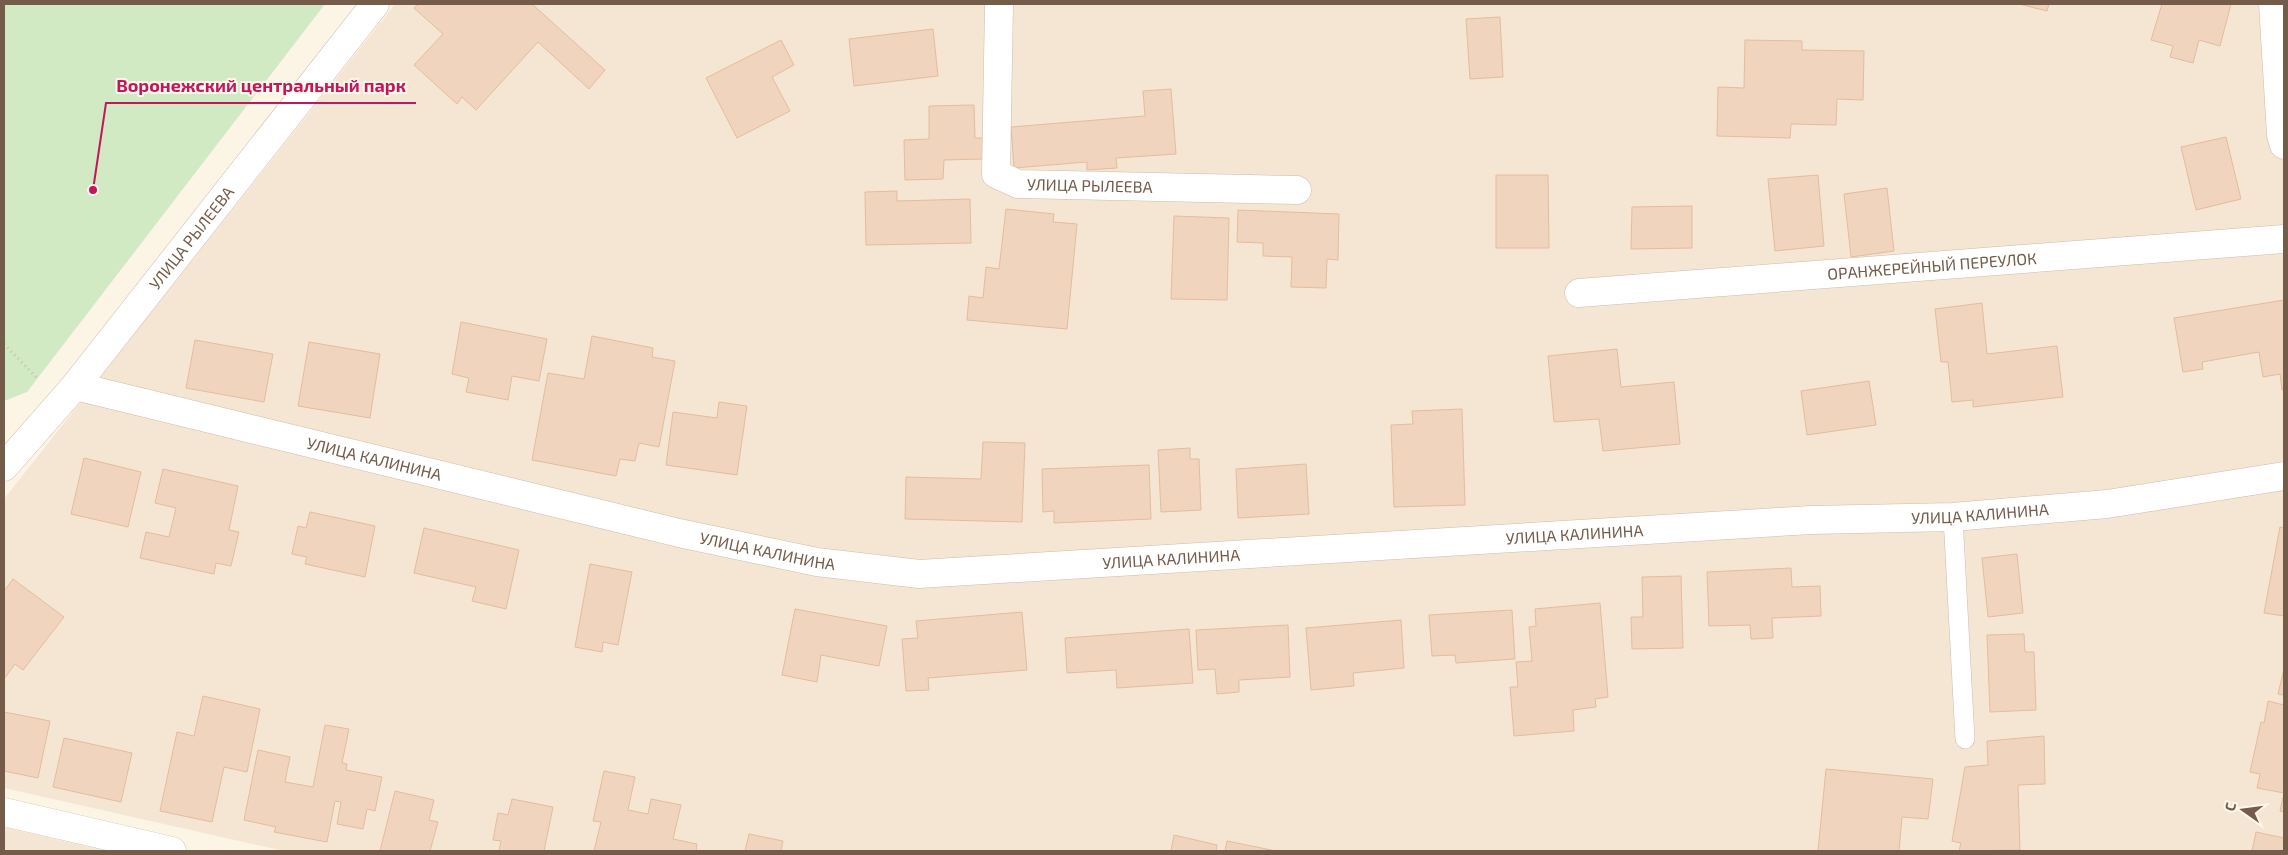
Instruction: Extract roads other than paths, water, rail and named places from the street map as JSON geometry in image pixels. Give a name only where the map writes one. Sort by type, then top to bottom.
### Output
[{"type":"street","name":"УЛИЦА РЫЛЕЕВА","points":[[4,467],[67,394],[375,4]]},
{"type":"street","name":"УЛИЦА РЫЛЕЕВА","points":[[999,4],[996,174],[1018,184],[1297,190]]},
{"type":"street","points":[[2273,4],[2280,136],[2284,145]]},
{"type":"street","name":"ОРАНЖЕРЕЙНЫЙ ПЕРЕУЛОК","points":[[1579,293],[2284,239]]},
{"type":"street","name":"УЛИЦА КАЛИНИНА","points":[[67,394],[679,533],[817,562],[918,574],[1811,520],[1953,517],[2107,504],[2284,476]]},
{"type":"street","points":[[4,812],[172,851]]},
{"type":"lane","points":[[1953,517],[1965,739]]},
{"type":"place","name":"Воронежский центральный парк","points":[[93,190]]}]
